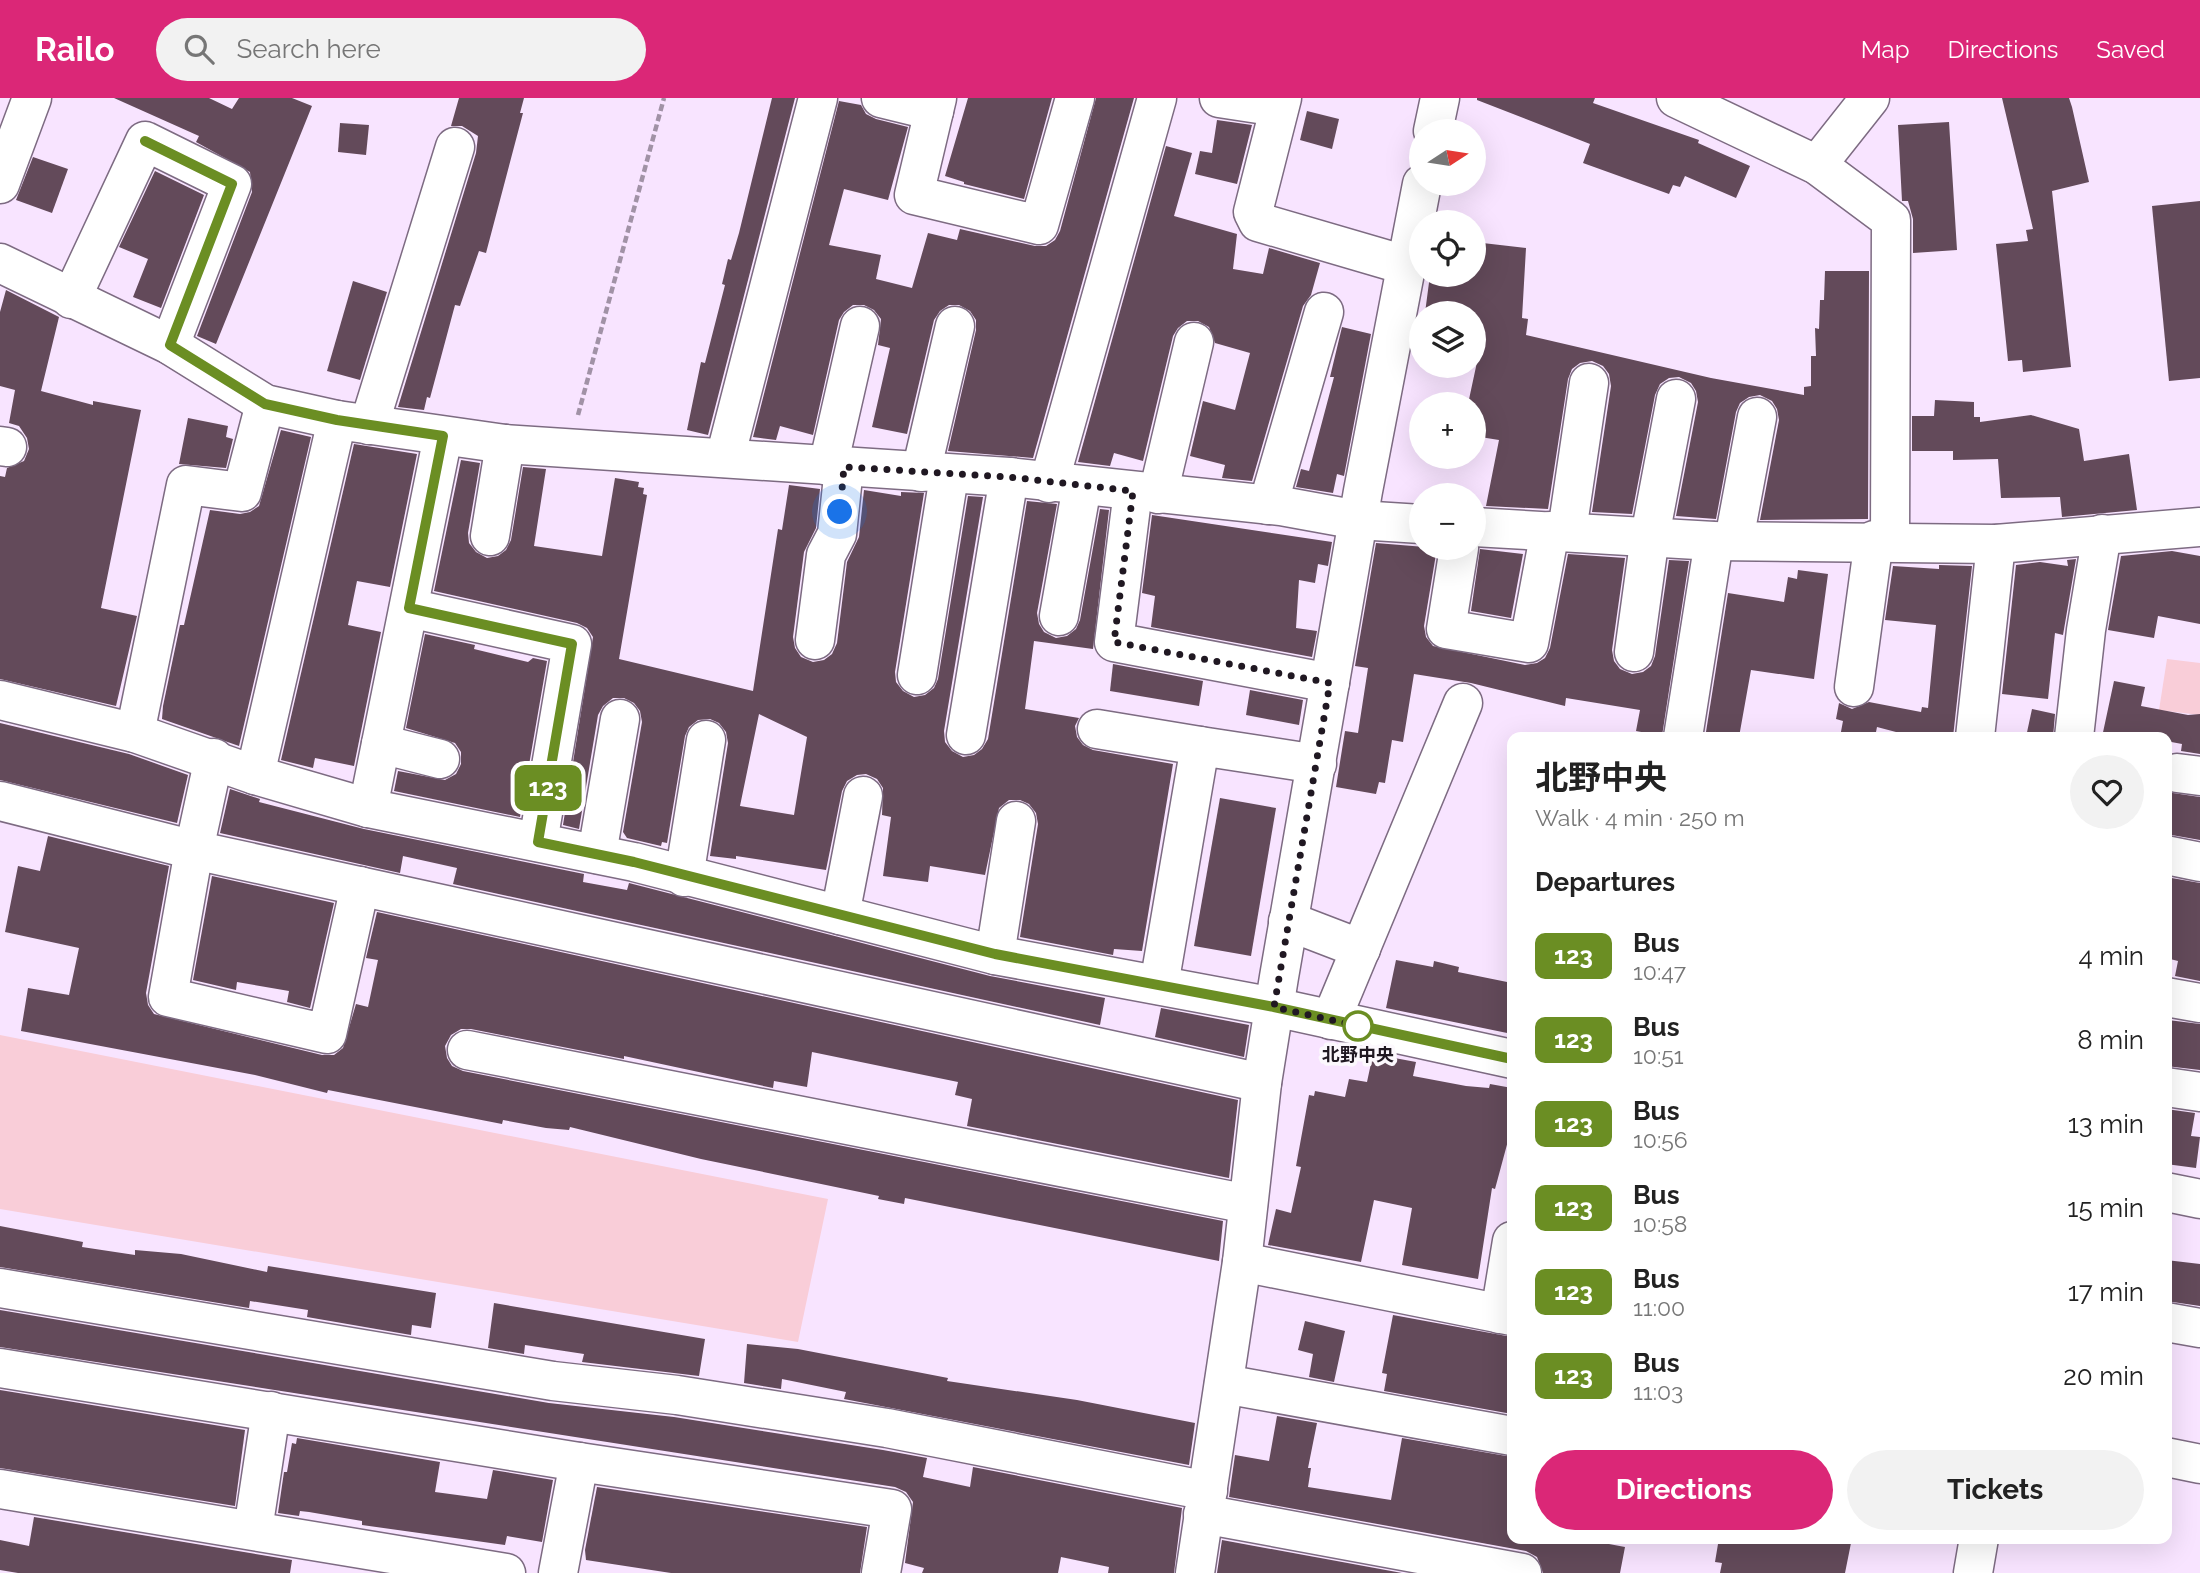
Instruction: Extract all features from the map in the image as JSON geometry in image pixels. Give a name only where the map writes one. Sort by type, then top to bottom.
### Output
[{"type":"street","points":[[0,184],[32,98]]},
{"type":"street","points":[[725,458],[818,98]]},
{"type":"street","points":[[881,98],[936,104],[914,195],[1039,225],[1075,98]]},
{"type":"street","points":[[1059,616],[1066,484],[1157,98]]},
{"type":"street","points":[[1219,98],[1280,102],[1253,212],[1258,222],[1405,265]]},
{"type":"street","points":[[1436,119],[1440,98]]},
{"type":"street","points":[[1676,98],[1817,165],[1891,220],[1882,541],[1854,687]]},
{"type":"street","points":[[1817,165],[1870,98]]},
{"type":"street","points":[[71,299],[145,141],[232,184],[170,345]]},
{"type":"street","points":[[255,775],[353,422],[454,147]]},
{"type":"street","points":[[1195,1573],[1242,1262],[1262,1083],[1288,921],[1358,520],[1419,196]]},
{"type":"street","points":[[0,262],[170,345],[265,404],[353,422],[505,444],[570,446],[935,474],[1009,477],[1268,505],[1358,520],[1409,523]]},
{"type":"street","points":[[1268,505],[1324,312]]},
{"type":"street","points":[[815,640],[826,555],[837,534],[836,466],[860,326]]},
{"type":"street","points":[[917,675],[935,474],[955,326]]},
{"type":"street","points":[[1194,342],[1145,492],[1114,642],[1330,683]]},
{"type":"street","points":[[1457,560],[1446,629],[1529,643],[1559,531],[1589,383]]},
{"type":"street","points":[[1634,652],[1650,536],[1676,399]]},
{"type":"street","points":[[135,733],[186,485],[242,492],[265,404]]},
{"type":"street","points":[[1684,732],[1724,541],[1757,417]]},
{"type":"street","points":[[368,808],[443,436]]},
{"type":"street","points":[[490,536],[505,444]]},
{"type":"street","points":[[966,735],[1009,477]]},
{"type":"street","points":[[1486,528],[1724,541],[1996,544],[2200,527]]},
{"type":"street","points":[[2075,732],[2086,630],[2102,534]]},
{"type":"street","points":[[1976,732],[1996,544]]},
{"type":"street","points":[[409,608],[572,644],[538,842]]},
{"type":"street","points":[[0,700],[135,733],[214,758],[255,775],[368,808],[597,854],[995,954],[1274,1007],[1507,1058]]},
{"type":"street","points":[[1331,1020],[1463,703]]},
{"type":"street","points":[[597,854],[621,719]]},
{"type":"street","points":[[1097,729],[1317,764]]},
{"type":"street","points":[[684,877],[706,740]]},
{"type":"street","points":[[381,744],[440,759]]},
{"type":"street","points":[[1159,985],[1200,746]]},
{"type":"street","points":[[214,758],[167,997],[327,1034],[360,886]]},
{"type":"street","points":[[840,915],[863,796]]},
{"type":"street","points":[[0,801],[194,850],[1262,1083]]},
{"type":"street","points":[[995,954],[1016,821]]},
{"type":"street","points":[[2172,856],[2200,862]]},
{"type":"street","points":[[1288,921],[1361,949]]},
{"type":"street","points":[[2172,998],[2200,1003]]},
{"type":"street","points":[[467,1050],[1248,1204]]},
{"type":"street","points":[[2172,1088],[2200,1092]]},
{"type":"street","points":[[2172,1193],[2200,1199]]},
{"type":"street","points":[[1242,1262],[1506,1315]]},
{"type":"street","points":[[0,1288],[553,1381],[677,1395],[887,1428],[1522,1573]]},
{"type":"street","points":[[2172,1323],[2200,1328]]},
{"type":"street","points":[[0,1368],[579,1462],[892,1509],[881,1573]]},
{"type":"street","points":[[1224,1384],[1507,1435]]},
{"type":"street","points":[[253,1530],[271,1410]]},
{"type":"street","points":[[2172,1458],[2200,1464]]},
{"type":"street","points":[[558,1573],[579,1462]]},
{"type":"street","points":[[0,1489],[506,1573]]},
{"type":"street","points":[[1973,1573],[1978,1544]]},
{"type":"path","points":[[570,446],[664,98]]},
{"type":"shaded area","points":[[2167,659],[2200,663],[2200,715],[2159,710]]},
{"type":"shaded area","points":[[0,1035],[828,1199],[798,1342],[0,1209]]},
{"type":"building","points":[[114,98],[209,98],[232,109],[239,98],[292,98],[312,106],[216,344],[197,336],[252,192],[250,172],[196,142],[199,136]]},
{"type":"building","points":[[459,98],[524,98],[520,113],[523,113],[486,253],[479,251],[460,306],[455,305],[430,398],[427,397],[424,410],[398,407],[476,153],[478,136],[462,126],[451,126]]},
{"type":"building","points":[[772,98],[795,98],[708,435],[687,430],[701,362],[705,363],[725,285],[722,284],[728,259],[731,260],[739,233]]},
{"type":"building","points":[[968,98],[1052,98],[1024,199],[964,184],[945,176]]},
{"type":"building","points":[[1096,98],[1134,98],[1033,458],[948,451],[976,330],[976,320],[970,311],[959,305],[949,305],[940,311],[934,320],[907,434],[872,427],[890,348],[878,345],[881,319],[874,310],[864,305],[853,305],[839,320],[813,435],[780,426],[776,440],[753,437],[839,101],[861,105],[866,114],[876,119],[908,127],[888,200],[844,189],[829,245],[881,255],[876,279],[912,288],[928,233],[957,240],[960,229],[1035,246],[1046,246],[1055,240],[1060,231]]},
{"type":"building","points":[[1477,98],[1595,98],[1593,103],[1699,140],[1698,143],[1750,166],[1736,198],[1685,176],[1680,187],[1673,185],[1669,194],[1583,163],[1590,144]]},
{"type":"building","points":[[2002,98],[2069,98],[2072,107],[2089,182],[2052,191],[2071,367],[2023,372],[2022,360],[2008,361],[1996,244],[2028,241],[2026,230],[2033,229]]},
{"type":"building","points":[[1307,111],[1339,119],[1332,149],[1300,140]]},
{"type":"building","points":[[1217,120],[1252,125],[1237,184],[1195,174],[1200,151],[1212,153]]},
{"type":"building","points":[[1949,122],[1957,250],[1913,253],[1913,219],[1908,201],[1902,201],[1898,125]]},
{"type":"building","points":[[340,123],[369,125],[366,155],[338,152]]},
{"type":"building","points":[[1166,146],[1192,153],[1174,216],[1237,234],[1233,269],[1263,274],[1269,248],[1320,263],[1311,295],[1303,306],[1252,481],[1222,478],[1225,465],[1190,456],[1203,401],[1235,410],[1250,353],[1215,343],[1209,327],[1198,321],[1187,321],[1173,336],[1143,461],[1114,453],[1110,466],[1078,462]]},
{"type":"building","points":[[33,157],[68,169],[52,213],[16,200]]},
{"type":"building","points":[[155,171],[204,195],[161,308],[133,297],[148,259],[119,247]]},
{"type":"building","points":[[2200,201],[2200,378],[2169,381],[2152,206]]},
{"type":"building","points":[[1486,243],[1526,248],[1522,318],[1528,319],[1526,335],[1711,378],[1804,395],[1804,387],[1811,386],[1811,356],[1816,356],[1815,328],[1819,329],[1825,271],[1869,271],[1868,519],[1760,520],[1779,420],[1772,401],[1760,395],[1749,397],[1740,403],[1736,412],[1716,519],[1676,516],[1698,402],[1691,383],[1679,377],[1669,378],[1660,384],[1655,395],[1632,514],[1592,512],[1611,386],[1609,374],[1603,366],[1592,361],[1580,363],[1572,369],[1568,379],[1548,509],[1486,506],[1499,440],[1486,438],[1486,392],[1471,392],[1474,378],[1486,378],[1486,301],[1427,301],[1428,287],[1486,287]]},
{"type":"building","points":[[353,281],[387,292],[360,380],[327,371]]},
{"type":"building","points":[[6,290],[59,317],[41,391],[93,405],[93,401],[141,410],[101,608],[137,616],[116,706],[0,679],[0,476],[5,477],[7,468],[24,461],[29,449],[27,438],[19,426],[9,423],[15,390],[0,386],[0,312]]},
{"type":"building","points":[[1342,327],[1371,334],[1344,476],[1337,474],[1333,493],[1296,487],[1301,469],[1309,471],[1334,377],[1330,377]]},
{"type":"building","points":[[1935,400],[1974,402],[1974,417],[1980,417],[1980,422],[2031,415],[2079,429],[2084,461],[2129,454],[2137,510],[2062,517],[2060,497],[2001,498],[1998,459],[1953,460],[1953,451],[1912,451],[1912,416],[1934,416]]},
{"type":"building","points":[[188,418],[228,426],[226,437],[233,439],[226,468],[179,464]]},
{"type":"building","points":[[281,430],[311,437],[239,746],[162,719],[163,706],[180,625],[184,625],[210,510],[240,514],[259,506]]},
{"type":"building","points":[[354,444],[417,454],[390,587],[357,581],[348,625],[381,632],[354,766],[315,758],[313,768],[281,760]]},
{"type":"building","points":[[461,460],[480,463],[468,533],[469,543],[476,552],[487,558],[498,556],[506,550],[511,540],[523,467],[546,469],[534,546],[602,556],[615,478],[639,482],[638,487],[644,488],[643,494],[647,495],[619,659],[753,691],[778,529],[782,530],[789,485],[820,489],[816,528],[804,552],[793,637],[795,648],[801,657],[813,662],[824,660],[832,654],[837,643],[847,562],[859,537],[864,490],[901,496],[901,492],[924,493],[895,672],[896,682],[903,691],[914,697],[925,695],[934,688],[938,679],[968,496],[983,497],[944,731],[945,742],[952,751],[963,757],[974,755],[988,739],[1027,501],[1057,504],[1037,613],[1044,632],[1056,638],[1067,636],[1076,629],[1080,620],[1100,509],[1109,510],[1093,649],[1034,641],[1025,709],[1079,718],[1075,726],[1077,737],[1083,745],[1093,750],[1173,764],[1142,951],[1114,949],[1113,955],[1020,937],[1038,824],[1036,813],[1029,804],[1020,800],[1009,800],[999,808],[985,875],[930,866],[928,882],[883,876],[891,817],[882,815],[883,788],[877,779],[866,774],[857,775],[847,781],[842,791],[826,870],[736,856],[736,859],[710,856],[728,743],[726,732],[719,723],[710,719],[698,720],[689,727],[685,736],[667,843],[662,842],[661,846],[627,838],[623,832],[642,722],[640,711],[634,703],[624,698],[613,698],[603,706],[598,715],[579,829],[563,825],[593,637],[587,628],[577,623],[434,591]],"holes":[[[759,714],[807,737],[794,815],[740,806]]]},
{"type":"building","points":[[1152,515],[1332,542],[1328,566],[1318,564],[1315,583],[1299,580],[1296,628],[1317,631],[1312,657],[1151,627],[1155,596],[1142,593]]},
{"type":"building","points":[[1376,543],[1409,546],[1409,560],[1435,560],[1424,626],[1426,637],[1433,646],[1525,665],[1545,658],[1550,648],[1568,554],[1625,558],[1612,650],[1614,661],[1620,669],[1632,674],[1643,672],[1651,666],[1655,656],[1669,560],[1689,561],[1663,732],[1636,731],[1640,710],[1566,698],[1565,706],[1471,683],[1414,674],[1403,742],[1392,740],[1385,783],[1379,782],[1376,794],[1336,787],[1345,731],[1358,733],[1368,668],[1355,666]]},
{"type":"building","points":[[1486,550],[1523,554],[1511,618],[1471,611],[1478,560],[1486,560]]},
{"type":"building","points":[[2172,551],[2200,556],[2200,624],[2158,616],[2154,638],[2108,630],[2121,556]]},
{"type":"building","points":[[2076,559],[2063,635],[2055,633],[2048,699],[2002,694],[2016,565],[2040,562],[2068,566],[2067,560]]},
{"type":"building","points":[[1939,565],[1972,566],[1954,732],[1896,732],[1877,727],[1876,732],[1841,732],[1843,721],[1836,719],[1839,703],[1852,709],[1869,702],[1921,712],[1922,707],[1928,708],[1936,625],[1885,620],[1893,566],[1939,569]]},
{"type":"building","points":[[1798,570],[1828,574],[1814,679],[1751,670],[1740,732],[1706,732],[1728,593],[1784,602],[1788,577],[1797,579]]},
{"type":"building","points":[[425,634],[475,645],[474,649],[528,662],[533,658],[547,661],[520,817],[394,791],[398,771],[445,780],[456,774],[461,764],[461,752],[455,743],[406,728]]},
{"type":"building","points":[[1113,664],[1203,681],[1199,706],[1110,691]]},
{"type":"building","points":[[2114,681],[2145,687],[2141,706],[2188,715],[2200,714],[2200,754],[2181,751],[2182,744],[2172,742],[2172,732],[2103,732]]},
{"type":"building","points":[[1250,690],[1303,700],[1299,725],[1246,715]]},
{"type":"building","points":[[2032,709],[2055,714],[2053,732],[2027,732]]},
{"type":"building","points":[[0,723],[129,754],[188,775],[177,823],[0,780]]},
{"type":"building","points":[[230,789],[260,799],[259,802],[364,829],[584,874],[583,882],[627,890],[629,883],[990,976],[1105,998],[1100,1025],[453,884],[457,868],[403,856],[400,873],[220,833]]},
{"type":"building","points":[[2172,793],[2200,797],[2200,840],[2172,835]]},
{"type":"building","points":[[1220,798],[1276,808],[1251,956],[1194,946]]},
{"type":"building","points":[[48,836],[169,866],[146,993],[148,1005],[154,1014],[322,1055],[334,1055],[343,1048],[356,1004],[368,1007],[378,960],[366,958],[377,912],[1238,1100],[1229,1178],[967,1126],[972,1099],[955,1095],[958,1082],[812,1052],[807,1087],[774,1081],[773,1088],[624,1056],[624,1059],[471,1029],[461,1029],[451,1035],[445,1046],[452,1066],[463,1071],[1223,1221],[1219,1261],[905,1198],[904,1204],[878,1199],[879,1196],[701,1159],[570,1127],[569,1130],[546,1128],[503,1120],[502,1124],[328,1090],[327,1093],[255,1075],[21,1031],[28,988],[69,995],[79,948],[5,932],[18,866],[40,871]]},
{"type":"building","points":[[212,876],[334,903],[310,1008],[287,1002],[289,991],[237,982],[236,990],[193,980]]},
{"type":"building","points":[[2172,878],[2200,883],[2200,981],[2175,976],[2178,961],[2172,960]]},
{"type":"building","points":[[1396,960],[1433,967],[1434,961],[1459,967],[1458,972],[1507,982],[1507,1033],[1386,1008]]},
{"type":"building","points":[[1161,1008],[1249,1025],[1244,1057],[1155,1037]]},
{"type":"building","points":[[2172,1020],[2200,1024],[2200,1070],[2172,1067]]},
{"type":"building","points":[[1373,1054],[1416,1062],[1413,1076],[1466,1086],[1489,1088],[1490,1084],[1507,1087],[1507,1145],[1495,1189],[1492,1188],[1478,1279],[1402,1265],[1412,1208],[1374,1200],[1361,1262],[1268,1245],[1276,1209],[1291,1213],[1301,1167],[1296,1166],[1309,1095],[1314,1096],[1315,1091],[1345,1097],[1349,1079],[1367,1082]]},
{"type":"building","points":[[2172,1110],[2195,1113],[2191,1136],[2200,1137],[2196,1168],[2172,1165]]},
{"type":"building","points":[[0,1226],[83,1242],[82,1247],[135,1255],[135,1250],[181,1254],[267,1272],[268,1266],[436,1293],[431,1328],[412,1325],[411,1335],[307,1317],[308,1310],[250,1301],[249,1308],[0,1267]]},
{"type":"building","points":[[2172,1261],[2200,1264],[2200,1306],[2172,1302]]},
{"type":"building","points":[[494,1303],[705,1339],[699,1376],[582,1362],[584,1354],[525,1345],[524,1354],[488,1348]]},
{"type":"building","points":[[0,1310],[549,1403],[674,1417],[927,1458],[923,1477],[970,1487],[973,1467],[1182,1508],[1174,1573],[1108,1573],[1109,1567],[1061,1557],[1058,1573],[922,1573],[924,1568],[905,1563],[913,1502],[906,1492],[895,1487],[0,1347]]},
{"type":"building","points":[[1393,1315],[1507,1336],[1507,1413],[1384,1391],[1387,1374],[1382,1373]]},
{"type":"building","points":[[1305,1321],[1345,1331],[1334,1382],[1309,1377],[1313,1354],[1298,1350]]},
{"type":"building","points":[[747,1344],[798,1349],[948,1378],[947,1381],[1077,1400],[1195,1423],[1189,1465],[844,1399],[846,1392],[782,1379],[781,1389],[744,1383]]},
{"type":"building","points":[[0,1390],[245,1430],[235,1506],[0,1468]]},
{"type":"building","points":[[1277,1416],[1317,1423],[1308,1468],[1311,1468],[1308,1487],[1391,1500],[1402,1438],[1507,1456],[1507,1544],[1609,1544],[1625,1547],[1620,1573],[1543,1573],[1537,1557],[1526,1551],[1229,1497],[1235,1455],[1269,1461]]},
{"type":"building","points":[[297,1438],[440,1462],[435,1492],[487,1499],[493,1470],[553,1480],[542,1542],[507,1536],[505,1545],[362,1525],[362,1521],[309,1512],[300,1511],[299,1516],[278,1513],[284,1472],[287,1472],[292,1443],[296,1444]]},
{"type":"building","points":[[597,1487],[867,1527],[860,1573],[671,1573],[586,1560],[585,1550]]},
{"type":"building","points":[[34,1517],[292,1560],[290,1573],[18,1573],[0,1570],[0,1540],[29,1546]]},
{"type":"building","points":[[1222,1540],[1402,1573],[1217,1573]]},
{"type":"building","points":[[1718,1544],[1851,1544],[1845,1573],[1720,1573],[1722,1563],[1715,1562]]},
{"type":"bus line","name":"123","points":[[145,141],[232,184],[170,345],[265,404],[337,420],[443,436],[409,608],[572,644],[538,842],[634,862],[684,877],[995,954],[1274,1007],[1507,1058]]},
{"type":"place","name":"北野中央","points":[[1358,1026]]},
{"type":"route","points":[[840,512],[844,467],[949,476],[1009,477],[1133,491],[1114,642],[1330,683],[1274,1007],[1358,1026]]}]
